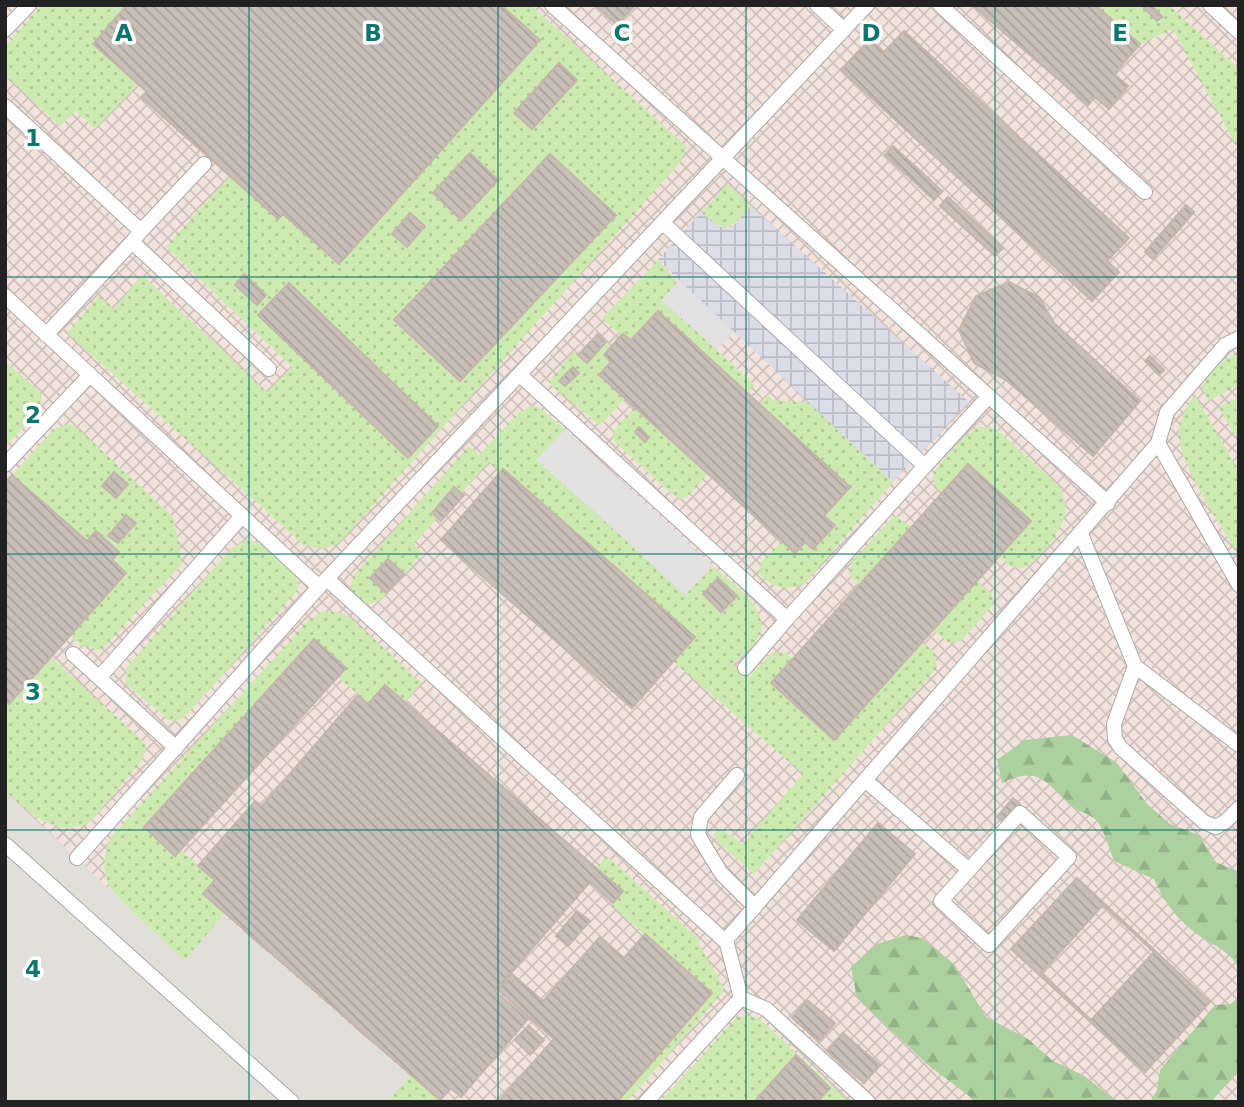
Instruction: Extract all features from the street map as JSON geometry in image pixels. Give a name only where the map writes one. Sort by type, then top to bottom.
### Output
[{"type":"lane","points":[[5,30],[29,5]]},
{"type":"lane","points":[[552,5],[1108,503]]},
{"type":"lane","points":[[817,5],[844,30]]},
{"type":"lane","points":[[77,858],[323,583],[867,5]]},
{"type":"lane","points":[[940,5],[1145,192]]},
{"type":"lane","points":[[1210,5],[1239,32]]},
{"type":"lane","points":[[5,106],[269,369]]},
{"type":"lane","points":[[46,335],[204,164]]},
{"type":"lane","points":[[663,222],[925,466]]},
{"type":"lane","points":[[5,296],[242,516],[323,583],[726,940],[741,998]]},
{"type":"lane","points":[[726,940],[1108,503],[1158,443],[1167,412],[1225,345],[1239,338]]},
{"type":"lane","points":[[5,465],[90,375]]},
{"type":"lane","points":[[520,375],[787,619]]},
{"type":"lane","points":[[745,668],[989,396]]},
{"type":"lane","points":[[1158,443],[1239,585]]},
{"type":"lane","points":[[99,678],[242,516]]},
{"type":"lane","points":[[1081,534],[1135,666],[1239,745]]},
{"type":"lane","points":[[73,654],[176,748]]},
{"type":"lane","points":[[1135,666],[1114,724],[1115,739],[1121,748],[1204,822],[1216,827],[1239,808]]},
{"type":"lane","points":[[737,775],[701,817],[698,835],[721,873],[755,907]]},
{"type":"lane","points":[[865,780],[969,870]]},
{"type":"lane","points":[[1020,813],[1069,856],[989,945],[941,901],[969,870],[1020,813]]},
{"type":"lane","points":[[5,844],[292,1102]]},
{"type":"lane","points":[[646,1102],[741,998]]},
{"type":"lane","points":[[741,998],[766,1009],[867,1102]]},
{"type":"shaded area","points":[[5,5],[1239,5],[1239,1102],[5,1102]]},
{"type":"shaded area","points":[[751,206],[969,402],[893,482],[658,260],[701,212],[716,225],[727,229]]},
{"type":"shaded area","points":[[680,281],[734,332],[717,350],[661,300]]},
{"type":"shaded area","points":[[565,429],[713,566],[685,595],[537,459]]},
{"type":"shaded area","points":[[5,791],[185,960],[223,914],[410,1076],[387,1102],[5,1102]]},
{"type":"green space","points":[[42,5],[531,5],[687,147],[678,165],[341,541],[319,548],[304,545],[67,333],[99,296],[114,309],[142,275],[267,392],[292,367],[166,247],[230,176],[141,97],[147,92],[138,84],[95,129],[76,111],[60,126],[5,75],[5,46]]},
{"type":"green space","points":[[1095,5],[1169,5],[1239,69],[1239,151],[1173,29],[1140,44]]},
{"type":"green space","points":[[728,184],[751,206],[733,225],[723,227],[701,212]]},
{"type":"green space","points":[[658,260],[676,280],[674,287],[662,300],[755,385],[747,393],[658,311],[631,340],[602,318]]},
{"type":"green space","points":[[606,342],[611,347],[604,355],[611,362],[625,398],[603,423],[598,424],[550,384],[551,379],[574,351],[587,363]]},
{"type":"green space","points":[[1239,351],[1239,384],[1209,401],[1201,387],[1217,365]]},
{"type":"green space","points":[[5,361],[39,391],[42,398],[38,413],[5,447]]},
{"type":"green space","points":[[767,395],[773,400],[809,403],[893,482],[805,583],[787,588],[775,585],[759,574],[761,562],[782,541],[795,553],[805,542],[813,549],[834,526],[824,516],[850,487],[759,404]]},
{"type":"green space","points":[[1195,395],[1239,471],[1239,556],[1184,458],[1179,429],[1185,411]]},
{"type":"green space","points":[[1239,396],[1239,407],[1235,409],[1239,417],[1239,442],[1219,408]]},
{"type":"green space","points":[[532,406],[538,407],[565,429],[537,460],[685,594],[713,566],[740,590],[756,609],[761,619],[761,630],[754,644],[733,665],[748,678],[770,654],[785,652],[793,659],[771,683],[834,739],[922,642],[935,653],[937,667],[933,672],[754,874],[717,841],[714,834],[720,828],[743,844],[803,774],[673,661],[694,637],[504,469],[501,472],[489,462],[461,493],[464,495],[441,521],[437,518],[414,544],[423,553],[381,600],[367,605],[352,592],[356,573],[469,446],[479,455],[519,412]]},
{"type":"green space","points":[[635,407],[708,474],[687,497],[681,499],[672,494],[615,442],[612,436],[618,425]]},
{"type":"green space","points":[[70,424],[80,430],[174,518],[182,564],[104,647],[98,650],[81,645],[70,636],[126,573],[112,560],[119,552],[96,532],[87,541],[12,475],[55,428]]},
{"type":"green space","points":[[978,427],[991,427],[1002,434],[1060,487],[1062,493],[1065,514],[1059,529],[1047,548],[1024,567],[1012,566],[999,556],[1031,521],[968,464],[942,493],[934,482],[934,473],[942,462]]},
{"type":"green space","points":[[896,516],[912,527],[859,585],[849,574],[852,562]]},
{"type":"green space","points":[[246,540],[262,545],[286,564],[297,579],[297,591],[185,717],[177,721],[169,720],[126,684],[126,668],[231,549]]},
{"type":"green space","points":[[977,580],[990,592],[993,598],[992,606],[961,641],[949,643],[933,630]]},
{"type":"green space","points":[[323,611],[342,613],[352,619],[422,683],[405,702],[385,685],[368,704],[338,677],[346,668],[314,639],[144,826],[175,855],[181,850],[215,880],[203,894],[225,913],[185,960],[131,910],[108,884],[104,866],[111,837],[308,621]]},
{"type":"green space","points":[[51,657],[144,742],[147,748],[139,764],[91,821],[79,827],[56,826],[45,821],[5,791],[5,700],[9,703]]},
{"type":"green space","points":[[1072,735],[1117,763],[1147,804],[1170,824],[1199,835],[1216,862],[1239,872],[1239,969],[1225,952],[1180,920],[1154,879],[1114,861],[1099,823],[1094,818],[1075,808],[1041,779],[1024,776],[1002,783],[997,760],[1025,740]]},
{"type":"green space","points":[[607,856],[700,940],[698,942],[725,990],[627,1102],[617,1102],[712,993],[611,905],[623,891],[596,868]]},
{"type":"green space","points":[[906,935],[922,938],[954,964],[986,1017],[1028,1039],[1053,1061],[1083,1075],[1122,1102],[977,1102],[928,1065],[857,998],[851,967],[877,944]]},
{"type":"green space","points":[[1239,996],[1239,1070],[1211,1102],[1150,1102],[1157,1090],[1160,1070],[1215,1005],[1231,1004]]},
{"type":"green space","points":[[746,1015],[760,1019],[849,1102],[660,1102],[736,1018]]},
{"type":"green space","points":[[411,1075],[442,1102],[387,1102]]},
{"type":"building","points":[[127,5],[501,5],[540,40],[339,264],[283,214],[278,219],[141,97],[147,92],[93,44]]},
{"type":"building","points":[[595,5],[635,5],[617,25]]},
{"type":"building","points":[[972,5],[1095,5],[1140,44],[1114,74],[1128,86],[1109,109],[1095,97],[1088,105]]},
{"type":"building","points":[[1151,5],[1162,17],[1157,21],[1144,8]]},
{"type":"building","points":[[904,31],[1129,238],[1107,261],[1119,272],[1092,301],[841,70],[870,39],[884,52]]},
{"type":"building","points":[[559,63],[577,80],[532,129],[514,113]]},
{"type":"building","points":[[893,146],[942,191],[934,200],[885,155]]},
{"type":"building","points":[[470,153],[498,180],[461,220],[433,193]]},
{"type":"building","points":[[550,154],[616,215],[460,381],[394,320]]},
{"type":"building","points":[[948,197],[1003,248],[995,256],[940,206]]},
{"type":"building","points":[[1186,205],[1194,212],[1153,259],[1145,252]]},
{"type":"building","points":[[410,213],[425,226],[407,247],[392,234]]},
{"type":"building","points":[[244,274],[266,295],[257,305],[235,285]]},
{"type":"building","points":[[1009,282],[1039,297],[1054,323],[1140,401],[1093,456],[1006,380],[974,363],[959,330],[976,296]]},
{"type":"building","points":[[289,283],[438,426],[408,458],[258,315]]},
{"type":"building","points":[[658,311],[850,487],[824,516],[835,525],[813,549],[805,542],[795,553],[599,375],[611,362],[604,355],[621,335],[631,340]]},
{"type":"building","points":[[598,334],[606,342],[587,363],[578,355]]},
{"type":"building","points":[[1150,356],[1164,370],[1159,375],[1145,361]]},
{"type":"building","points":[[573,367],[579,373],[565,386],[559,381]]},
{"type":"building","points":[[639,427],[649,437],[645,442],[635,432]]},
{"type":"building","points":[[968,464],[1031,521],[834,740],[771,683]]},
{"type":"building","points":[[503,469],[695,637],[632,708],[441,540]]},
{"type":"building","points":[[114,472],[128,484],[116,498],[102,486]]},
{"type":"building","points":[[12,475],[87,541],[96,531],[119,552],[112,560],[126,573],[9,704],[5,700],[5,483]]},
{"type":"building","points":[[454,487],[464,495],[441,521],[432,513]]},
{"type":"building","points":[[126,515],[136,523],[118,543],[108,536]]},
{"type":"building","points":[[388,559],[404,574],[386,593],[370,578]]},
{"type":"building","points":[[718,578],[737,596],[721,612],[703,594]]},
{"type":"building","points":[[314,639],[346,668],[175,856],[144,827]]},
{"type":"building","points":[[385,685],[623,891],[613,903],[590,882],[495,991],[528,1019],[461,1097],[451,1088],[440,1100],[203,894],[215,880],[198,866],[255,801],[262,806],[358,695],[368,704]]},
{"type":"building","points":[[1013,798],[1020,804],[1004,823],[997,817]]},
{"type":"building","points":[[878,823],[915,854],[834,951],[797,920]]},
{"type":"building","points":[[1077,878],[1210,1002],[1145,1072],[1011,949]],"holes":[[[1103,905],[1154,952],[1091,1020],[1041,973]]]},
{"type":"building","points":[[577,911],[590,921],[568,946],[556,936]]},
{"type":"building","points":[[645,934],[712,993],[617,1102],[498,1102],[554,1039],[498,990],[512,974],[543,1001],[600,937],[624,958]]},
{"type":"building","points":[[807,1000],[835,1023],[819,1041],[792,1018]]},
{"type":"building","points":[[529,1026],[544,1040],[530,1055],[515,1040]]},
{"type":"building","points":[[843,1033],[880,1065],[864,1083],[827,1051]]},
{"type":"building","points":[[796,1055],[830,1088],[817,1102],[754,1102]]}]
